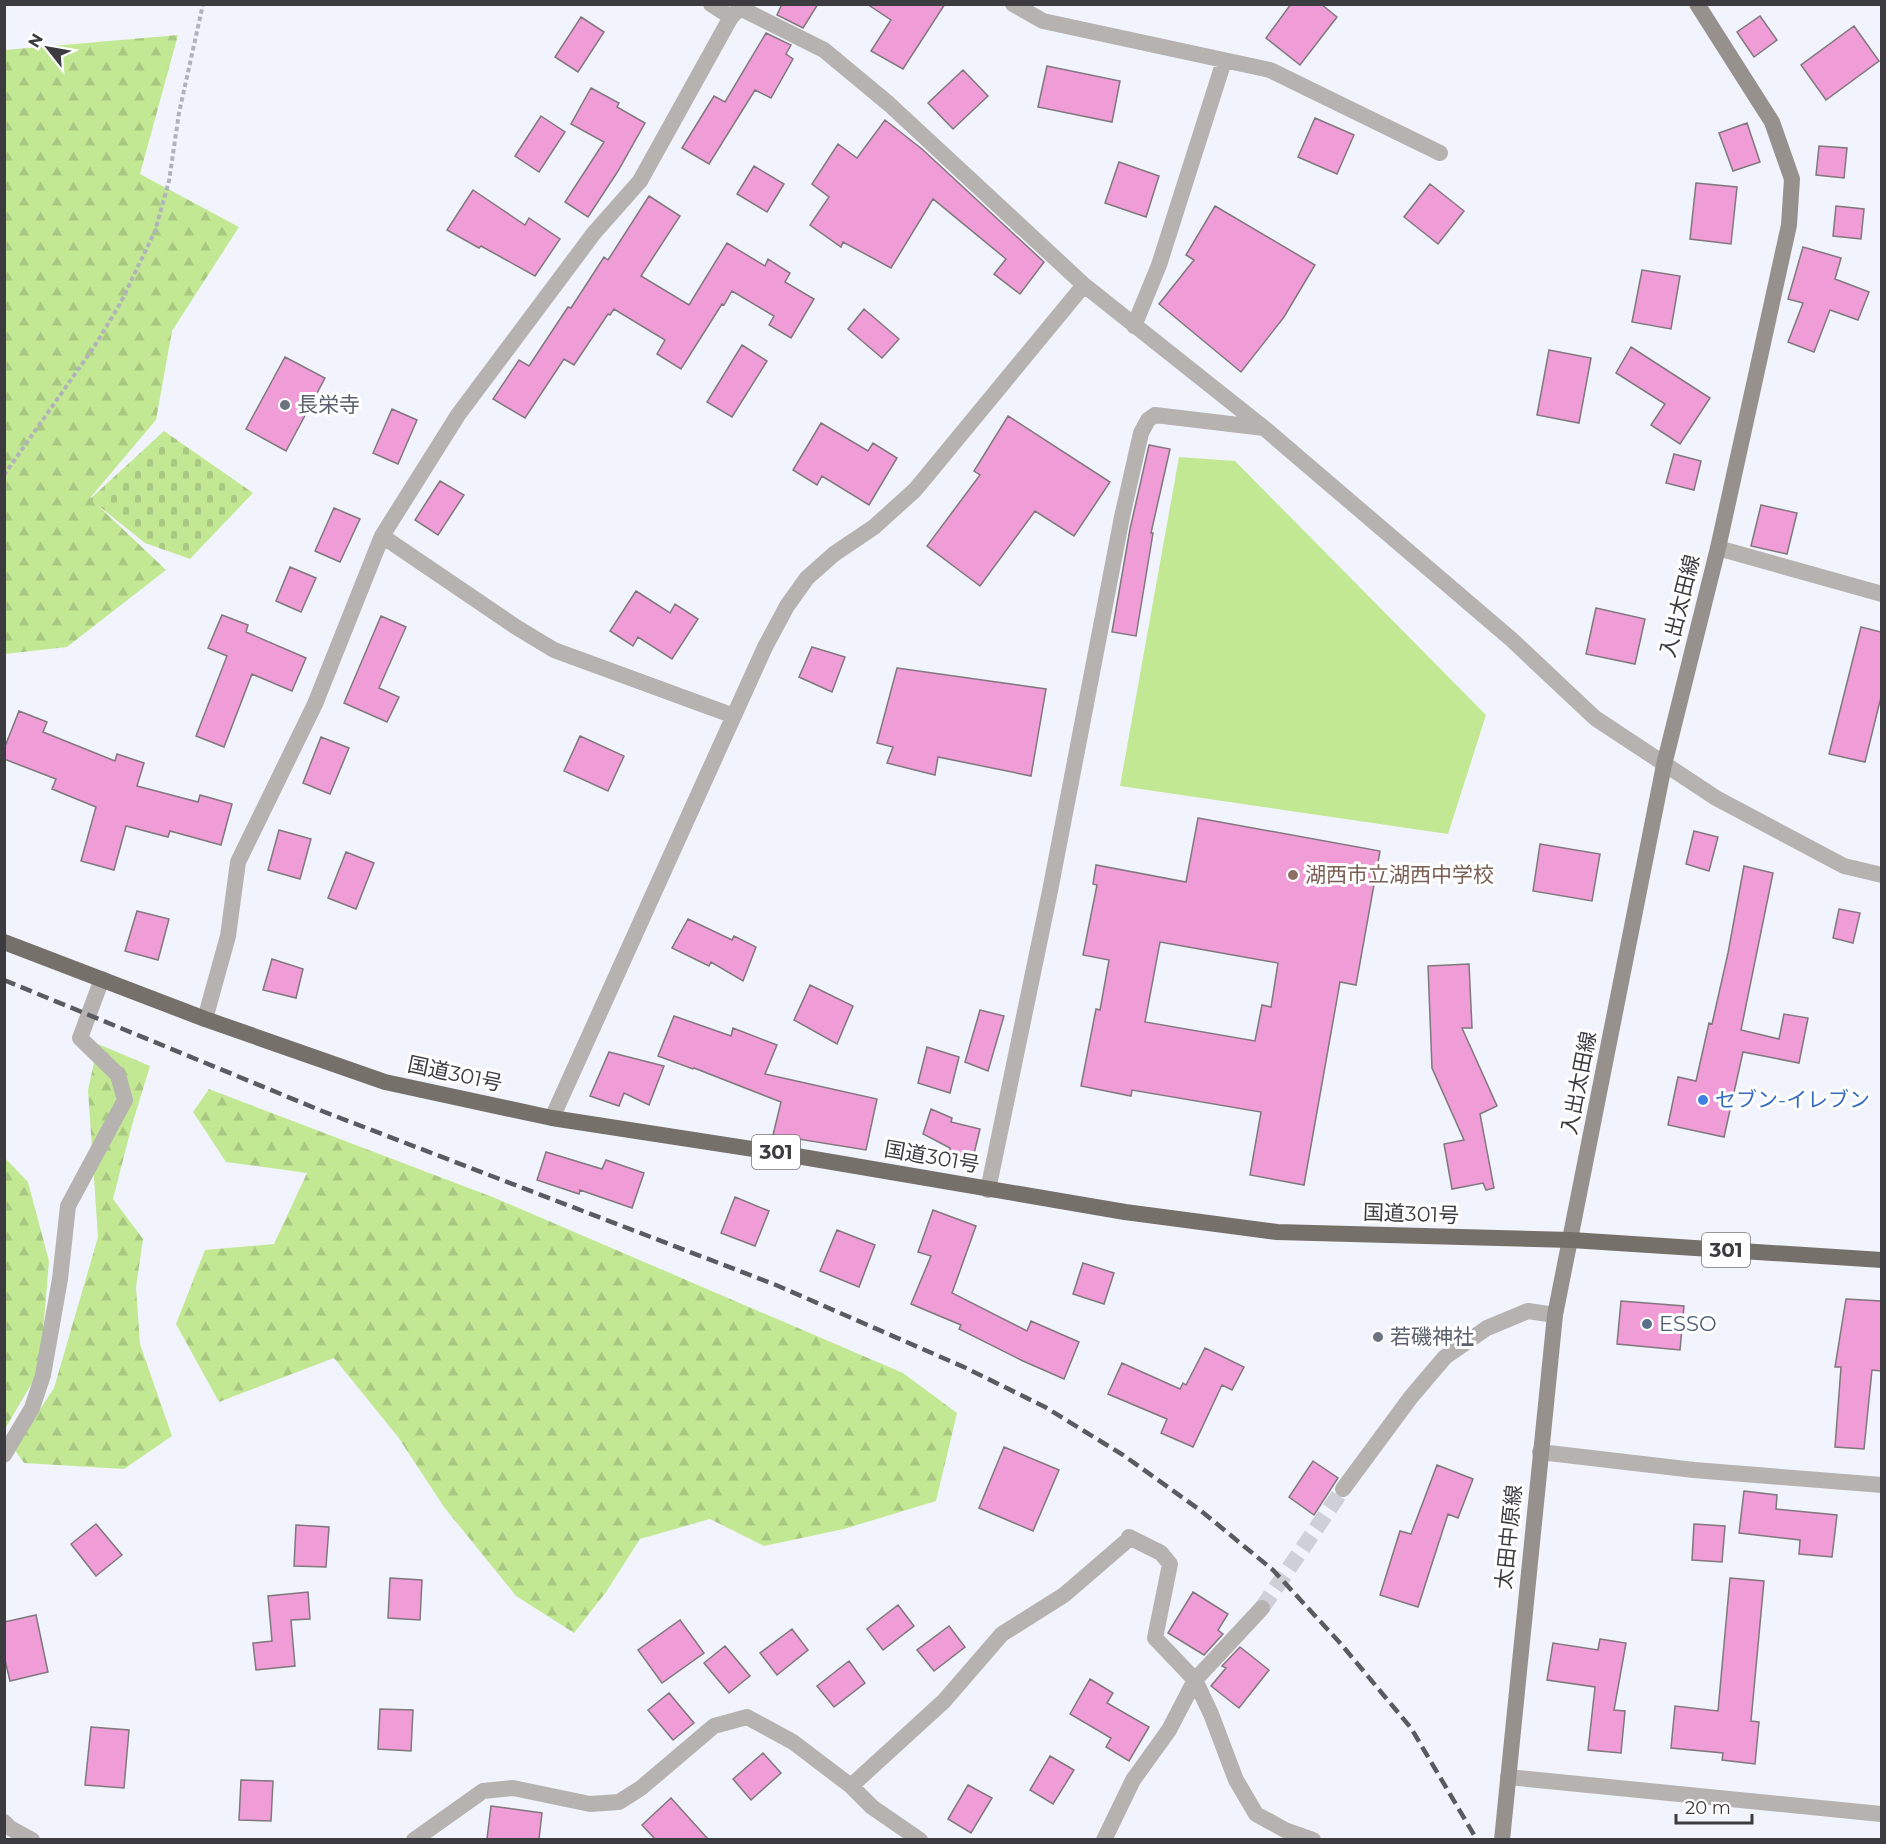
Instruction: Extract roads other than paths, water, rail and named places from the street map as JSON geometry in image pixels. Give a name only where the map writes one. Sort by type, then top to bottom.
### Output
[{"type":"highway","name":"国道301号","points":[[4,942],[205,1019],[385,1082],[552,1118],[785,1154],[1125,1212],[1276,1232],[1571,1240],[1881,1260]]},
{"type":"main road","name":"入出太田線","points":[[1571,1240],[1664,765],[1718,548],[1789,225],[1792,179],[1772,122],[1697,4]]},
{"type":"main road","name":"太田中原線","points":[[1502,1839],[1555,1315],[1571,1240]]},
{"type":"street","points":[[711,4],[738,10],[824,50],[890,105],[1084,285],[1264,428],[1511,639],[1595,718],[1716,798],[1844,866],[1881,875]]},
{"type":"street","points":[[1012,4],[1043,21],[1270,70],[1440,153]]},
{"type":"street","points":[[205,1019],[228,936],[238,862],[315,704],[382,536],[458,415],[594,233],[640,181],[738,10]]},
{"type":"street","points":[[1134,326],[1160,265],[1224,61]]},
{"type":"street","points":[[552,1118],[765,647],[787,606],[807,578],[834,554],[874,527],[915,490],[1084,285]]},
{"type":"street","points":[[988,1190],[1050,891],[1122,517],[1141,433],[1148,420],[1155,415],[1264,428]]},
{"type":"street","points":[[382,536],[516,627],[554,650],[734,716]]},
{"type":"street","points":[[1718,548],[1881,594]]},
{"type":"street","points":[[4,1455],[32,1408],[43,1375],[60,1279],[68,1206],[125,1100],[118,1075],[80,1038],[102,979]]},
{"type":"street","points":[[1343,1489],[1411,1396],[1445,1357],[1487,1328],[1528,1311],[1555,1315]]},
{"type":"street","points":[[1540,1452],[1694,1470],[1881,1485]]},
{"type":"street","points":[[851,1786],[944,1701],[1002,1634],[1064,1595],[1129,1538],[1161,1552],[1170,1564],[1155,1638],[1195,1680],[1211,1714],[1236,1780],[1256,1814],[1285,1830],[1313,1839]]},
{"type":"street","points":[[1104,1839],[1133,1780],[1169,1730],[1195,1680],[1262,1608]]},
{"type":"street","points":[[414,1839],[483,1791],[513,1788],[590,1804],[619,1802],[641,1788],[714,1726],[747,1717],[793,1742],[851,1786],[872,1807],[920,1839]]},
{"type":"street","points":[[1508,1777],[1881,1814]]},
{"type":"street","points":[[4,1822],[10,1828],[32,1839]]},
{"type":"tunnel","points":[[1262,1608],[1343,1489]]},
{"type":"railway","points":[[4,980],[322,1111],[776,1285],[966,1368],[1045,1407],[1123,1455],[1200,1510],[1273,1570],[1341,1644],[1411,1728],[1477,1840]]},
{"type":"place","name":"長栄寺","points":[[285,405]]},
{"type":"place","name":"湖西市立湖西中学校","points":[[1293,875]]},
{"type":"place","name":"セブン-イレブン","points":[[1703,1100]]},
{"type":"place","name":"ESSO","points":[[1647,1324]]},
{"type":"place","name":"若磯神社","points":[[1378,1337]]}]
